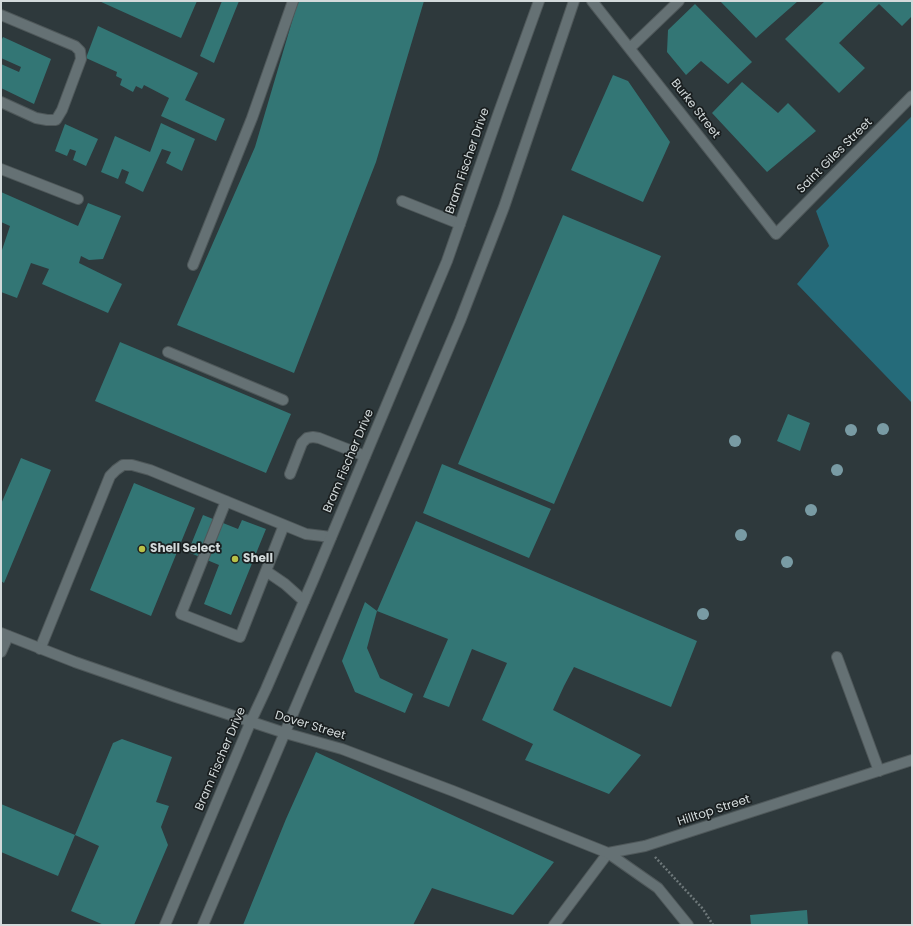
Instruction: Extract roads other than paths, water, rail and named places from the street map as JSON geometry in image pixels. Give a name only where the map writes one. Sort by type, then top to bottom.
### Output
[{"type":"main road","points":[[193,265],[252,118],[293,1]]},
{"type":"main road","name":"Bram Fischer Drive","points":[[165,925],[250,721],[266,689],[304,601],[426,312],[460,224],[498,112],[539,1]]},
{"type":"main road","points":[[203,925],[460,321],[504,207],[574,1]]},
{"type":"main road","name":"Burke Street","points":[[592,1],[776,234]]},
{"type":"main road","points":[[630,48],[679,1]]},
{"type":"main road","points":[[1,15],[75,46],[80,51],[81,59],[62,110],[56,120],[36,118],[1,102]]},
{"type":"main road","name":"Saint Giles Street","points":[[776,234],[912,96]]},
{"type":"main road","points":[[1,169],[78,199]]},
{"type":"main road","points":[[402,201],[460,224]]},
{"type":"main road","points":[[168,352],[283,400]]},
{"type":"main road","points":[[290,474],[302,443],[308,438],[319,438],[365,456]]},
{"type":"main road","points":[[40,649],[110,476],[123,466],[132,465],[150,470],[306,534],[331,537]]},
{"type":"main road","points":[[226,501],[181,614],[240,637],[284,525]]},
{"type":"main road","points":[[266,571],[285,584],[304,601]]},
{"type":"main road","points":[[1,652],[4,634]]},
{"type":"main road","name":"Dover Street","points":[[4,634],[82,665],[285,733],[350,752],[453,791],[608,853],[658,888],[688,925]]},
{"type":"main road","points":[[837,657],[879,771]]},
{"type":"main road","name":"Hilltop Street","points":[[608,853],[645,846],[912,760]]},
{"type":"main road","points":[[554,925],[608,853]]},
{"type":"place","name":"Shell Select","points":[[142,549]]},
{"type":"place","name":"Shell","points":[[235,559]]}]
